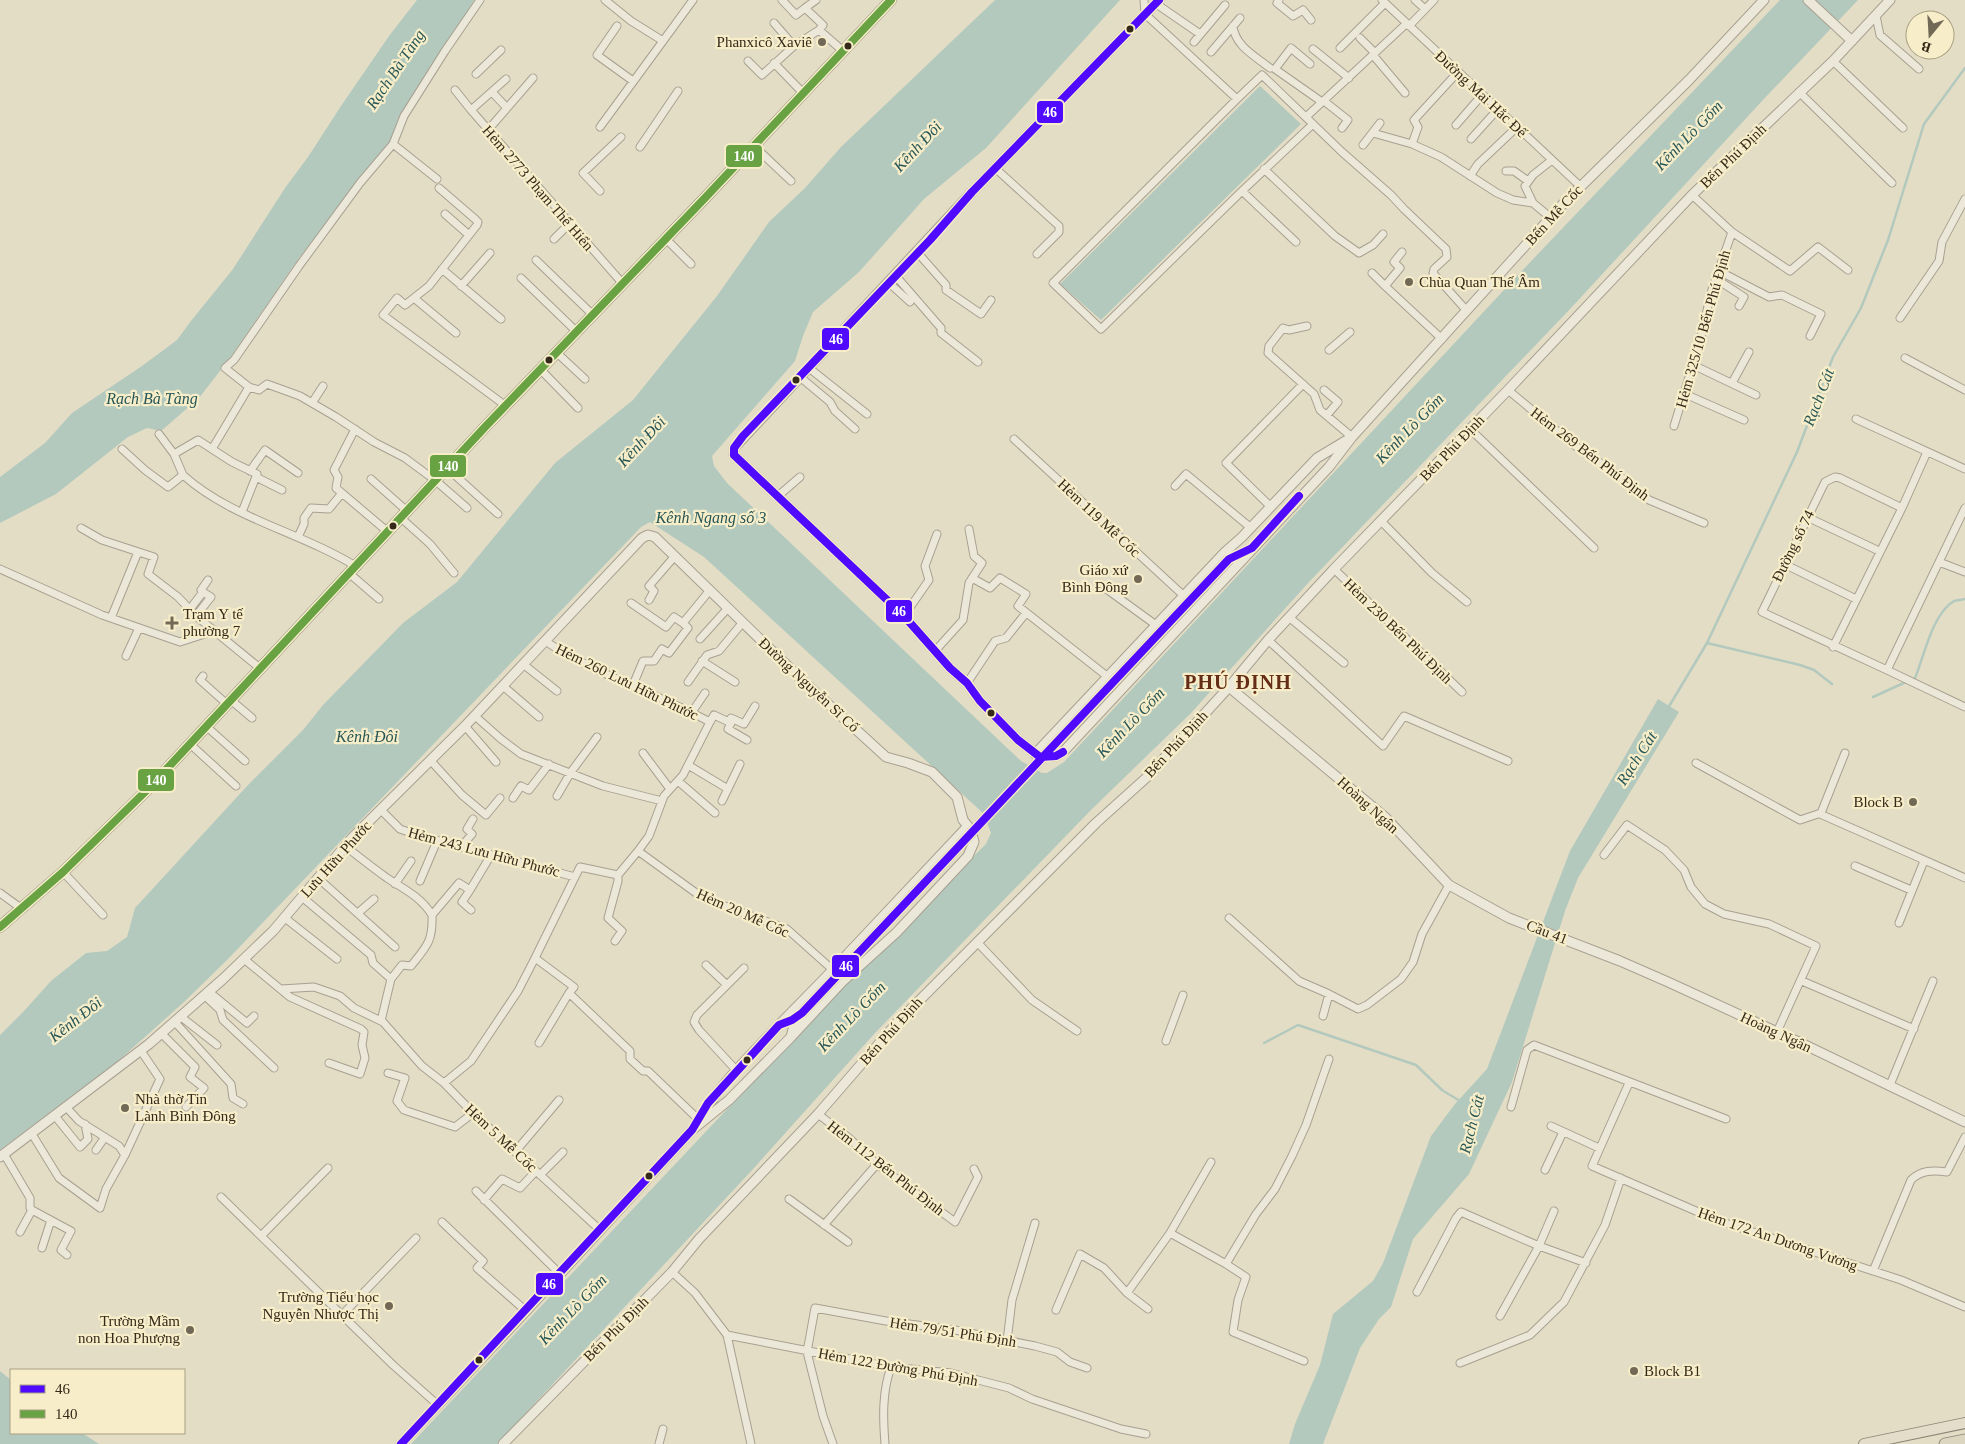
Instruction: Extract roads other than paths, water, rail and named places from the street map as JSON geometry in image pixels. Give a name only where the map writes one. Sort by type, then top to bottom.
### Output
[{"type":"highway","points":[[1945,1444],[1965,1440]]},
{"type":"main road","points":[[0,927],[63,872],[137,800],[230,703],[404,514],[891,0]]},
{"type":"main road","points":[[1864,1444],[1965,1423]]},
{"type":"street","points":[[467,508],[436,481],[405,458],[374,442],[300,396],[267,384],[259,390],[249,388],[225,368],[234,360],[327,228],[393,144],[404,116],[480,0]]},
{"type":"street","points":[[605,0],[631,22],[663,41]]},
{"type":"street","points":[[600,127],[693,0]]},
{"type":"street","points":[[782,0],[796,16],[814,0]]},
{"type":"street","points":[[1144,0],[1145,14],[1238,99]]},
{"type":"street","points":[[1279,0],[1277,3],[1293,16],[1302,10],[1311,20]]},
{"type":"street","points":[[1415,0],[1425,9]]},
{"type":"street","points":[[1306,117],[1434,0]]},
{"type":"street","points":[[1808,0],[1852,41]]},
{"type":"street","name":"Bến Phú Định","points":[[503,1444],[672,1272],[699,1239],[818,1114],[896,1024],[1096,823],[1146,778],[1229,687],[1268,640],[1692,195],[1833,61],[1890,0]]},
{"type":"street","points":[[1340,48],[1384,1]]},
{"type":"street","name":"Đường Mai Hắc Đế","points":[[1384,1],[1581,187]]},
{"type":"street","points":[[1035,754],[980,701],[967,683],[935,652],[904,616],[740,462],[734,455],[734,448],[743,436],[809,368],[995,168],[1157,2],[1200,34]]},
{"type":"street","name":"Bến Mễ Cốc","points":[[1352,437],[1317,458],[1251,528],[1225,552],[1035,754],[1040,757],[1050,757],[1064,751],[1238,566],[1299,496],[1329,467],[1352,437],[1551,218],[1689,80],[1759,2]]},
{"type":"street","points":[[1194,42],[1225,5]]},
{"type":"street","points":[[748,61],[762,75],[794,46],[819,30],[823,25],[805,8]]},
{"type":"street","points":[[1876,16],[1880,35],[1919,69]]},
{"type":"street","points":[[1210,52],[1240,18]]},
{"type":"street","points":[[774,23],[794,46]]},
{"type":"street","points":[[617,26],[597,55],[633,81]]},
{"type":"street","points":[[1233,26],[1234,35],[1242,46],[1270,68]]},
{"type":"street","points":[[819,30],[843,51]]},
{"type":"street","points":[[1360,38],[1404,93]]},
{"type":"street","points":[[1310,64],[1291,48],[1275,69],[1348,120],[1342,128]]},
{"type":"street","points":[[1313,49],[1350,78]]},
{"type":"street","points":[[476,74],[502,50]]},
{"type":"street","points":[[1833,61],[1903,128]]},
{"type":"street","points":[[774,63],[803,93]]},
{"type":"street","points":[[1412,144],[1418,128],[1414,120],[1458,72]]},
{"type":"street","points":[[1313,124],[1264,169],[1101,329],[1052,283],[1262,76],[1391,194],[1446,249],[1447,257],[1434,269],[1433,273],[1467,311]]},
{"type":"street","points":[[488,130],[533,78]]},
{"type":"street","points":[[471,110],[506,79]]},
{"type":"street","name":"Hẻm 2773 Phạm Thế Hiển","points":[[455,90],[569,224],[623,284]]},
{"type":"street","points":[[640,147],[678,91]]},
{"type":"street","points":[[492,92],[507,108]]},
{"type":"street","points":[[1799,92],[1892,183]]},
{"type":"street","points":[[1456,125],[1482,95]]},
{"type":"street","points":[[1471,139],[1498,110]]},
{"type":"street","points":[[1364,145],[1380,123]]},
{"type":"street","points":[[1470,176],[1478,164],[1517,127]]},
{"type":"street","points":[[1373,133],[1412,144],[1441,157],[1497,193],[1513,200],[1533,203]]},
{"type":"street","points":[[600,191],[583,172],[621,137]]},
{"type":"street","points":[[393,144],[436,178]]},
{"type":"street","points":[[754,146],[791,181]]},
{"type":"street","points":[[1551,218],[1533,203],[1525,186],[1528,181],[1552,160]]},
{"type":"street","points":[[995,168],[1059,226],[1059,232],[1037,254]]},
{"type":"street","points":[[1264,169],[1335,236],[1360,253],[1373,245],[1383,234]]},
{"type":"street","points":[[1506,171],[1514,172],[1528,181]]},
{"type":"street","points":[[438,188],[478,222],[429,286],[405,305],[397,298],[382,314],[506,406]]},
{"type":"street","points":[[1242,191],[1296,242]]},
{"type":"street","points":[[1692,195],[1732,232],[1790,271],[1818,247],[1848,270]]},
{"type":"street","points":[[1900,318],[1939,261],[1942,242],[1965,199]]},
{"type":"street","points":[[445,214],[469,235]]},
{"type":"street","points":[[554,239],[569,224]]},
{"type":"street","name":"Hẻm 325/10 Bến Phú Định","points":[[1674,426],[1685,394],[1716,279],[1732,232]]},
{"type":"street","points":[[666,239],[691,264]]},
{"type":"street","points":[[917,252],[946,285],[946,290],[981,314],[991,300]]},
{"type":"street","points":[[1385,286],[1400,268],[1394,262],[1402,252]]},
{"type":"street","points":[[461,286],[490,253]]},
{"type":"street","points":[[536,260],[593,315]]},
{"type":"street","points":[[442,269],[501,319]]},
{"type":"street","points":[[1719,271],[1770,297],[1782,295],[1821,314],[1810,336]]},
{"type":"street","points":[[1372,273],[1442,339]]},
{"type":"street","points":[[521,278],[577,332]]},
{"type":"street","points":[[892,279],[910,302]]},
{"type":"street","points":[[892,279],[941,328],[941,333],[978,362]]},
{"type":"street","points":[[1716,279],[1744,297],[1739,306]]},
{"type":"street","points":[[414,298],[456,333]]},
{"type":"street","points":[[1306,326],[1289,330],[1283,328],[1269,346],[1268,353],[1314,394],[1320,410],[1352,437]]},
{"type":"street","points":[[1329,350],[1350,332]]},
{"type":"street","points":[[1732,383],[1750,352]]},
{"type":"street","points":[[557,353],[586,379]]},
{"type":"street","points":[[1905,358],[1965,390]]},
{"type":"street","points":[[1693,364],[1756,395]]},
{"type":"street","points":[[809,368],[867,414]]},
{"type":"street","points":[[541,370],[578,408]]},
{"type":"street","points":[[800,377],[830,402],[835,411],[855,429]]},
{"type":"street","points":[[1271,507],[1226,463],[1303,384]]},
{"type":"street","points":[[312,403],[322,386]]},
{"type":"street","points":[[212,449],[249,388]]},
{"type":"street","points":[[1324,390],[1338,402],[1326,415]]},
{"type":"street","name":"Hẻm 269 Bến Phú Định","points":[[1508,390],[1574,445],[1622,478],[1649,500],[1704,523]]},
{"type":"street","points":[[1685,394],[1744,420]]},
{"type":"street","points":[[1856,419],[1965,468]]},
{"type":"street","points":[[355,429],[334,470],[338,477],[336,488],[388,532]]},
{"type":"street","points":[[1470,429],[1594,548]]},
{"type":"street","points":[[159,434],[174,454],[183,475],[213,498],[298,537],[353,570],[379,599]]},
{"type":"street","name":"Hẻm 119 Mễ Cốc","points":[[1014,439],[1184,596]]},
{"type":"street","points":[[174,454],[198,440],[232,462],[257,474],[242,512]]},
{"type":"street","points":[[122,449],[145,470],[168,487],[183,475]]},
{"type":"street","points":[[250,470],[265,450],[298,473]]},
{"type":"street","points":[[1927,452],[1902,508],[1833,647],[1965,707]]},
{"type":"street","points":[[448,468],[498,514]]},
{"type":"street","points":[[1175,486],[1186,474],[1251,528]]},
{"type":"street","points":[[256,477],[282,490]]},
{"type":"street","points":[[778,496],[800,477]]},
{"type":"street","points":[[371,478],[454,573]]},
{"type":"street","name":"Đường số 74","points":[[1833,647],[1762,612],[1807,517],[1825,482],[1835,478],[1840,478],[1902,508]]},
{"type":"street","points":[[1290,486],[1299,496]]},
{"type":"street","points":[[298,537],[304,524],[304,518],[311,508],[329,509],[342,493]]},
{"type":"street","points":[[1887,670],[1965,508]]},
{"type":"street","points":[[1807,517],[1879,551]]},
{"type":"street","points":[[1382,522],[1432,573],[1467,602]]},
{"type":"street","points":[[81,528],[102,540],[154,557],[148,574],[178,597],[196,616],[261,669]]},
{"type":"street","points":[[935,652],[962,620],[969,583],[982,563],[974,556],[969,529]]},
{"type":"street","points":[[904,616],[929,580],[925,566],[937,534]]},
{"type":"street","name":"Đường Nguyễn Sĩ Cố","points":[[648,535],[655,537],[886,758],[908,763],[932,772],[958,797],[963,820],[967,827]]},
{"type":"street","name":"Lưu Hữu Phước","points":[[2,1156],[141,1051],[244,959],[285,918],[345,846],[475,716],[642,538],[648,535]]},
{"type":"street","name":"Bến Mễ Cốc","points":[[1229,559],[1242,537]]},
{"type":"street","name":"Bến Mễ Cốc","points":[[1229,559],[1252,548]]},
{"type":"street","points":[[110,618],[138,552]]},
{"type":"street","points":[[648,600],[654,592],[649,586],[675,556]]},
{"type":"street","points":[[791,1038],[794,1024],[802,1013],[1229,559]]},
{"type":"street","points":[[1939,562],[1965,572]]},
{"type":"street","points":[[1784,564],[1856,599]]},
{"type":"street","points":[[0,569],[110,618],[180,642],[214,631]]},
{"type":"street","name":"Hẻm 230 Bến Phú Định","points":[[1334,570],[1462,692]]},
{"type":"street","points":[[972,578],[990,588],[1000,578],[1026,594],[1018,606],[1108,677]]},
{"type":"street","points":[[190,609],[203,592],[201,590],[208,580]]},
{"type":"street","points":[[1105,588],[1156,625]]},
{"type":"street","points":[[683,623],[710,590]]},
{"type":"street","points":[[196,616],[211,597],[203,592]]},
{"type":"street","points":[[631,603],[666,627],[674,616],[688,628],[669,653],[662,649],[654,661],[643,661],[633,685]]},
{"type":"street","points":[[700,639],[728,608]]},
{"type":"street","points":[[967,683],[995,641],[1006,638],[1026,613]]},
{"type":"street","points":[[1290,618],[1344,662]]},
{"type":"street","points":[[688,682],[707,654],[720,651],[743,622]]},
{"type":"street","points":[[126,656],[139,628]]},
{"type":"street","points":[[1268,640],[1383,746],[1404,716],[1508,761]]},
{"type":"street","name":"Hẻm 260 Lưu Hữu Phước","points":[[545,642],[572,659],[633,685],[710,722]]},
{"type":"street","points":[[702,661],[735,682]]},
{"type":"street","points":[[523,664],[557,691]]},
{"type":"street","points":[[203,676],[200,680],[252,718]]},
{"type":"street","points":[[503,686],[539,717]]},
{"type":"street","name":"Hoàng Ngân","points":[[1229,687],[1386,818],[1449,885],[1509,918]]},
{"type":"street","points":[[692,712],[705,694]]},
{"type":"street","points":[[747,740],[728,730],[731,723],[728,722],[731,718],[744,724],[755,706]]},
{"type":"street","name":"Hẻm 260 Lưu Hữu Phước","points":[[638,851],[649,836],[664,796],[678,781],[688,765],[714,715],[728,722]]},
{"type":"street","points":[[475,716],[521,754],[603,786],[662,801]]},
{"type":"street","points":[[465,726],[496,762]]},
{"type":"street","points":[[207,727],[245,761]]},
{"type":"street","points":[[557,796],[571,772],[596,737]]},
{"type":"street","points":[[190,744],[236,786]]},
{"type":"street","points":[[643,753],[670,789]]},
{"type":"street","points":[[1820,814],[1845,753]]},
{"type":"street","points":[[431,760],[462,795],[486,815],[500,798]]},
{"type":"street","points":[[1696,763],[1800,820],[1820,814],[1965,878]]},
{"type":"street","points":[[513,798],[521,786],[529,790],[549,764]]},
{"type":"street","points":[[722,802],[740,764]]},
{"type":"street","points":[[688,765],[728,789]]},
{"type":"street","points":[[678,781],[715,813]]},
{"type":"street","name":"Hẻm 243 Lưu Hữu Phước","points":[[381,810],[400,829],[437,841],[575,877],[580,867],[618,875]]},
{"type":"street","points":[[461,847],[472,834],[467,829],[473,819]]},
{"type":"street","points":[[1604,855],[1627,825],[1665,850],[1684,870],[1691,887],[1704,904],[1724,914],[1769,924],[1816,946],[1802,981],[1777,1032]]},
{"type":"street","points":[[401,1444],[526,1312],[692,1130],[729,1100],[791,1038],[842,982],[897,932],[968,856],[974,842],[971,830],[967,827],[833,970],[779,1024],[718,1090],[692,1130]]},
{"type":"street","points":[[420,881],[437,841]]},
{"type":"street","points":[[345,846],[395,884],[425,903],[432,915],[432,929],[428,944],[411,966],[402,965],[391,979],[380,1021]]},
{"type":"street","points":[[615,941],[622,931],[608,918],[618,875],[638,851]]},
{"type":"street","name":"Hẻm 20 Mễ Cốc","points":[[638,851],[703,898],[787,929],[833,970]]},
{"type":"street","points":[[471,910],[462,902],[492,855]]},
{"type":"street","points":[[395,884],[411,861]]},
{"type":"street","points":[[1898,923],[1924,861]]},
{"type":"street","points":[[1855,866],[1911,890]]},
{"type":"street","points":[[63,872],[103,915]]},
{"type":"street","points":[[444,1083],[471,1061],[518,991],[575,877]]},
{"type":"street","points":[[318,878],[395,947]]},
{"type":"street","points":[[432,915],[459,883],[470,890]]},
{"type":"street","points":[[1229,918],[1299,981],[1358,1008],[1367,1005],[1401,979],[1413,962],[1422,934],[1449,885]]},
{"type":"street","points":[[0,893],[22,909]]},
{"type":"street","points":[[302,898],[371,955],[372,963],[391,979]]},
{"type":"street","points":[[358,914],[374,899]]},
{"type":"street","points":[[285,918],[337,959]]},
{"type":"street","name":"Cầu 41","points":[[1509,918],[1584,947]]},
{"type":"street","points":[[977,942],[1032,1000],[1077,1031]]},
{"type":"street","name":"Hoàng Ngân","points":[[1584,947],[1628,964],[1777,1032],[1965,1122]]},
{"type":"street","points":[[535,958],[574,987],[539,1043]]},
{"type":"street","points":[[244,959],[290,997],[362,1029],[364,1032],[362,1045],[365,1058],[360,1074],[330,1063]]},
{"type":"street","points":[[706,965],[726,985]]},
{"type":"street","points":[[737,1071],[698,1030],[694,1022],[698,1015],[744,968]]},
{"type":"street","points":[[1802,981],[1914,1029]]},
{"type":"street","points":[[1890,1085],[1933,981]]},
{"type":"street","name":"Hẻm 5 Mễ Cốc","points":[[281,989],[314,987],[340,996],[354,1008],[380,1021],[422,1066],[444,1083],[515,1152],[600,1230]]},
{"type":"street","points":[[206,993],[247,1023],[254,1016]]},
{"type":"street","points":[[206,993],[220,1010],[223,1020],[274,1068]]},
{"type":"street","points":[[569,993],[630,1051],[630,1059],[643,1071],[648,1070],[698,1119]]},
{"type":"street","points":[[1322,1016],[1330,994]]},
{"type":"street","points":[[1166,1041],[1184,995]]},
{"type":"street","points":[[779,1024],[792,1020],[802,1013]]},
{"type":"street","points":[[177,1019],[216,1045]]},
{"type":"street","points":[[177,1019],[231,1084],[233,1098],[243,1104]]},
{"type":"street","points":[[161,1033],[195,1067],[190,1077],[204,1088],[186,1108]]},
{"type":"street","points":[[1511,1107],[1527,1050],[1534,1045],[1726,1119]]},
{"type":"street","points":[[32,1134],[59,1178],[100,1208],[106,1189],[124,1156],[160,1079],[141,1051]]},
{"type":"street","points":[[1226,1264],[1256,1214],[1274,1189],[1292,1156],[1306,1125],[1328,1059]]},
{"type":"street","points":[[388,1073],[405,1078],[397,1101],[404,1110],[455,1127],[474,1113]]},
{"type":"street","points":[[1551,1126],[1599,1148],[1629,1083]]},
{"type":"street","points":[[718,1090],[729,1100]]},
{"type":"street","points":[[515,1152],[560,1100]]},
{"type":"street","points":[[67,1108],[79,1120],[119,1146],[124,1156]]},
{"type":"street","name":"Hẻm 112 Bến Phú Định","points":[[818,1114],[849,1138],[877,1164],[955,1222],[978,1177],[974,1169]]},
{"type":"street","points":[[55,1116],[80,1147],[88,1139],[85,1124]]},
{"type":"street","points":[[1546,1170],[1563,1132]]},
{"type":"street","points":[[96,1150],[105,1137]]},
{"type":"street","points":[[1873,1272],[1911,1180],[1918,1173],[1935,1170],[1947,1172],[1965,1137]]},
{"type":"street","name":"Hẻm 172 An Dương Vương","points":[[1599,1148],[1592,1166],[1719,1220],[1901,1280],[1965,1307]]},
{"type":"street","points":[[484,1200],[502,1179],[520,1188],[563,1152]]},
{"type":"street","points":[[2,1156],[30,1198],[30,1208],[71,1231],[61,1250],[66,1254]]},
{"type":"street","points":[[1127,1292],[1170,1233],[1211,1162]]},
{"type":"street","points":[[824,1225],[877,1164]]},
{"type":"street","points":[[261,1236],[328,1168]]},
{"type":"street","points":[[1460,1363],[1530,1334],[1564,1302],[1605,1225],[1621,1178]]},
{"type":"street","points":[[476,1191],[560,1274]]},
{"type":"street","points":[[221,1197],[438,1405]]},
{"type":"street","points":[[789,1199],[848,1242]]},
{"type":"street","points":[[20,1232],[32,1210]]},
{"type":"street","points":[[1500,1316],[1539,1246],[1554,1211]]},
{"type":"street","points":[[1417,1292],[1461,1212],[1539,1246],[1586,1263]]},
{"type":"street","points":[[42,1248],[51,1220]]},
{"type":"street","points":[[442,1222],[483,1261],[477,1268],[526,1312]]},
{"type":"street","points":[[1006,1341],[1012,1300],[1035,1223]]},
{"type":"street","points":[[1170,1233],[1246,1277],[1238,1300],[1232,1332],[1304,1361]]},
{"type":"street","points":[[342,1315],[416,1238]]},
{"type":"street","points":[[1056,1310],[1080,1254],[1104,1268],[1127,1292],[1148,1309]]},
{"type":"street","points":[[672,1272],[695,1293],[727,1335],[751,1444]]},
{"type":"street","name":"Hẻm 79/51 Phú Định","points":[[807,1352],[815,1308],[886,1321],[955,1330],[1057,1352],[1070,1362],[1087,1368]]},
{"type":"street","name":"Hẻm 122 Đường Phú Định","points":[[727,1335],[891,1367],[951,1373],[1008,1388],[1032,1399],[1121,1429],[1146,1434]]},
{"type":"street","points":[[807,1352],[823,1416],[833,1444]]},
{"type":"street","points":[[885,1444],[883,1419],[886,1383],[891,1367]]},
{"type":"street","points":[[659,1444],[663,1429]]},
{"type":"water","name":"Rạch Bà Tàng","points":[[417,0],[474,0],[388,146],[299,258],[230,358],[199,398],[161,431],[147,428],[128,437],[56,494],[0,523],[0,477],[45,443],[72,413],[177,340],[233,269],[341,106],[389,36]]},
{"type":"water","points":[[995,0],[1120,0],[986,148],[924,199],[859,272],[813,312],[795,361],[712,456],[714,466],[727,483],[1021,761],[1042,773],[1047,773],[1064,762],[1517,276],[1780,0],[1858,0],[1571,308],[1310,581],[1191,713],[1091,810],[875,1033],[754,1168],[497,1444],[411,1444],[865,963],[986,844],[991,833],[984,814],[704,557],[650,522],[641,527],[228,959],[184,1002],[117,1062],[0,1150],[0,1035],[51,981],[86,953],[107,951],[127,937],[135,908],[248,785],[303,730],[323,705],[403,623],[457,582],[555,463],[633,400],[717,296],[769,222],[805,188],[841,147]]},
{"type":"water","points":[[1260,86],[1301,124],[1101,320],[1060,284]]},
{"type":"water","points":[[1658,699],[1679,712],[1578,878],[1565,911],[1512,1082],[1469,1174],[1413,1239],[1391,1307],[1379,1319],[1360,1348],[1323,1444],[1289,1444],[1295,1424],[1320,1365],[1333,1314],[1373,1281],[1383,1263],[1431,1136],[1455,1104],[1487,1069],[1570,851]]},
{"type":"water","points":[[0,1371],[10,1379],[10,1434],[84,1434],[99,1444],[0,1444]]},
{"type":"waterway","name":"Rạch Cát","points":[[1668,708],[1707,643],[1797,452],[1833,357],[1861,308],[1888,240],[1924,124],[1965,68]]},
{"type":"waterway","points":[[1911,680],[1915,678],[1934,626],[1940,616],[1946,607],[1954,601],[1965,599]]},
{"type":"waterway","points":[[1707,643],[1800,665],[1814,670],[1832,684]]},
{"type":"waterway","points":[[1873,697],[1906,682]]},
{"type":"waterway","points":[[1264,1043],[1298,1025],[1416,1065],[1442,1090],[1460,1101]]},
{"type":"place","name":"Phanxicô Xaviê","points":[[822,42]]},
{"type":"place","name":"Chùa Quan Thế Âm","points":[[1409,282]]},
{"type":"place","name":"Giáo xứ Bình Đông","points":[[1138,579]]},
{"type":"place","name":"Trạm Y tế phường 7","points":[[172,623]]},
{"type":"place","name":"Block B","points":[[1913,802]]},
{"type":"place","name":"Nhà thờ Tin Lành Bình Đông","points":[[125,1108]]},
{"type":"place","name":"Trường Tiểu học Nguyễn Nhược Thị","points":[[389,1306]]},
{"type":"place","name":"Trường Mầm non Hoa Phượng","points":[[190,1330]]},
{"type":"place","name":"Block B1","points":[[1634,1371]]},
{"type":"district","name":"PHÚ ĐỊNH","points":[[1238,682]]},
{"type":"water label","name":"Kênh Lò Gốm","points":[[1688,135]]},
{"type":"water label","name":"Kênh Đôi","points":[[917,146]]},
{"type":"water label","name":"Kênh Lò Gốm","points":[[1409,428]]},
{"type":"water label","name":"Kênh Đôi","points":[[641,441]]},
{"type":"water label","name":"Kênh Ngang số 3","points":[[711,517]]},
{"type":"water label","name":"Kênh Lò Gốm","points":[[1130,722]]},
{"type":"water label","name":"Kênh Đôi","points":[[367,736]]},
{"type":"water label","name":"Kênh Lò Gốm","points":[[851,1016]]},
{"type":"water label","name":"Kênh Đôi","points":[[75,1019]]},
{"type":"water label","name":"Kênh Lò Gốm","points":[[572,1309]]}]
